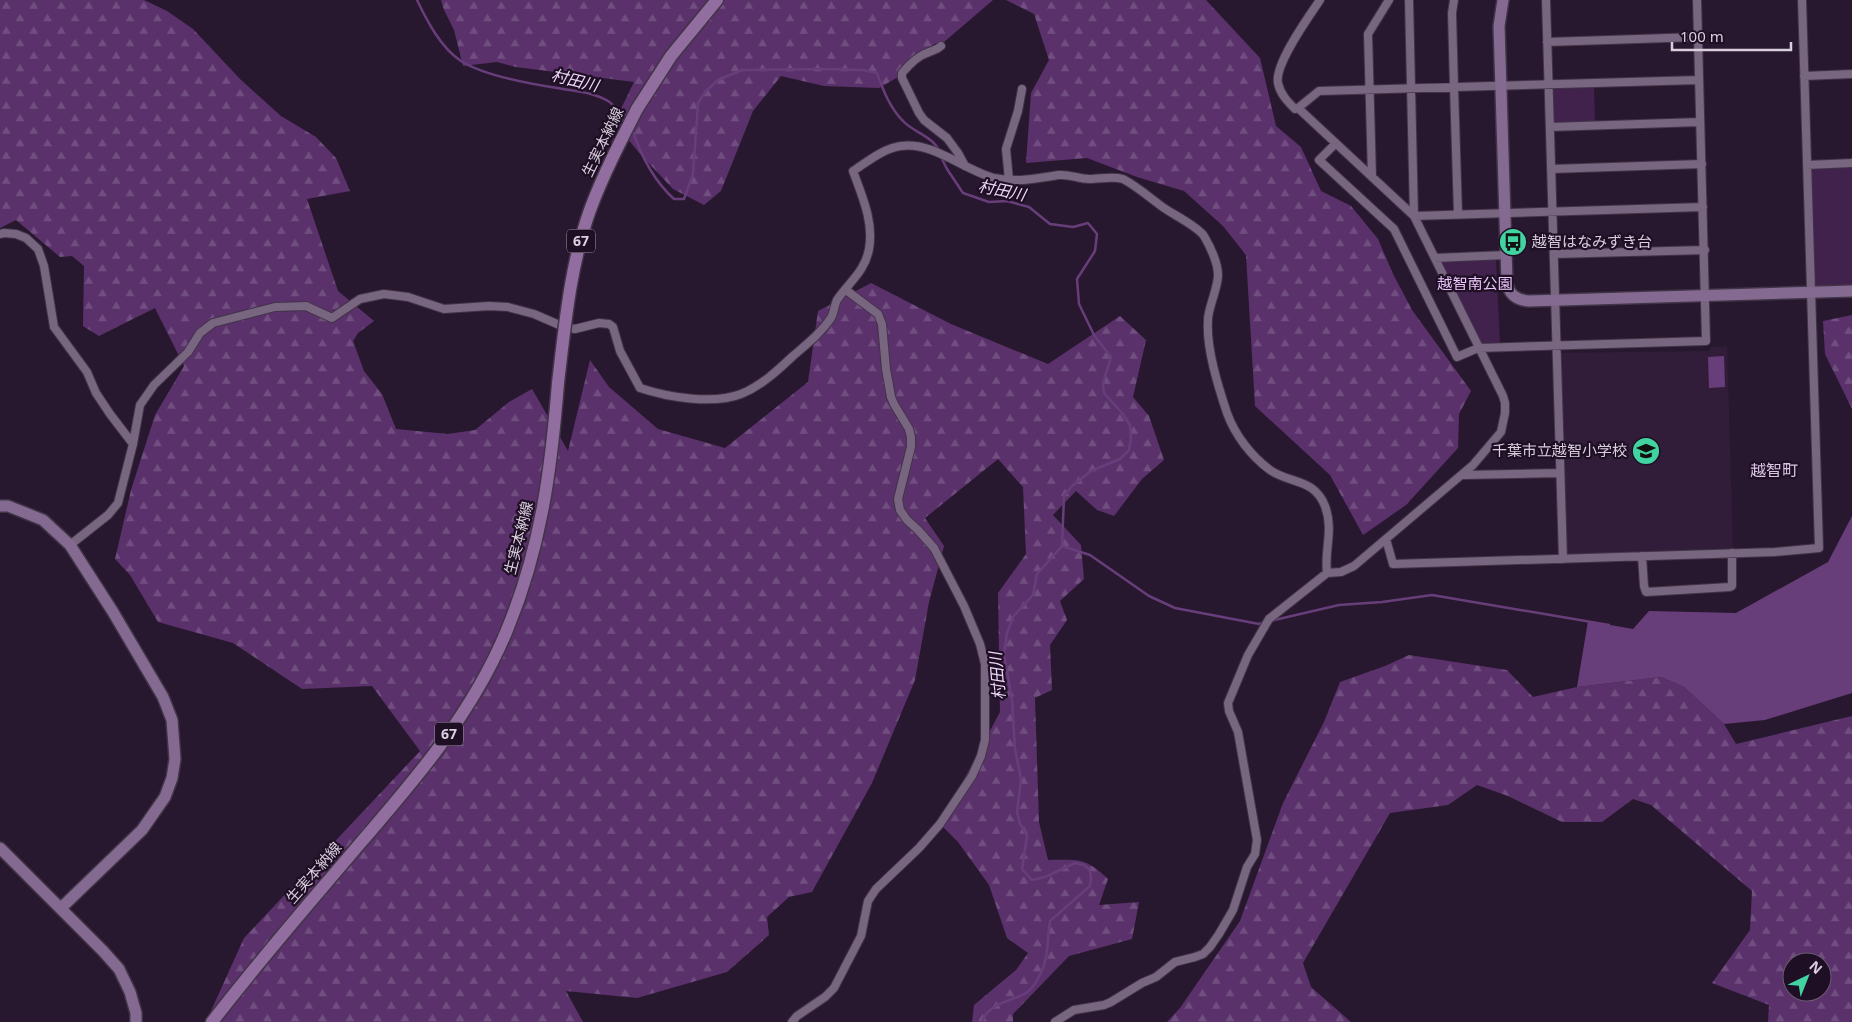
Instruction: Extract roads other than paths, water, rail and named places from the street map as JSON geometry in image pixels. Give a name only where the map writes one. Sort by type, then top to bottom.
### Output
[{"type":"main road","name":"生実本納線","points":[[212,1022],[245,979],[405,792],[458,722],[479,688],[507,632],[534,555],[542,522],[566,317],[581,241],[590,210],[604,176],[637,109],[672,56],[717,0]]},
{"type":"street","points":[[1055,1022],[1074,1010],[1111,1002],[1142,983],[1156,977],[1176,962],[1203,954],[1210,947],[1233,910],[1247,867],[1255,854],[1257,840],[1238,732],[1229,711],[1228,703],[1248,655],[1263,626],[1269,619],[1327,573],[1340,572],[1354,566],[1464,475],[1501,432],[1505,413],[1503,396],[1414,216],[1336,142],[1298,108],[1295,109],[1284,97],[1278,83],[1278,74],[1295,38],[1320,0]]},
{"type":"street","points":[[1372,176],[1368,34],[1389,0]]},
{"type":"street","points":[[1409,0],[1414,216]]},
{"type":"street","points":[[1454,0],[1452,13],[1458,214]]},
{"type":"street","points":[[1503,0],[1499,26],[1507,282],[1511,294],[1516,299],[1555,300],[1852,290]]},
{"type":"street","points":[[1546,0],[1563,559]]},
{"type":"street","points":[[1336,142],[1320,160],[1394,230],[1457,357],[1478,348],[1706,341],[1698,0]]},
{"type":"street","points":[[1386,539],[1393,564],[1732,553],[1819,548],[1802,0]]},
{"type":"street","points":[[1547,42],[1698,37]]},
{"type":"street","points":[[941,46],[937,50],[925,53],[910,64],[902,74],[902,78],[919,113],[924,120],[947,138],[958,153],[962,164]]},
{"type":"street","points":[[1804,76],[1852,74]]},
{"type":"street","points":[[1298,108],[1319,91],[1699,80]]},
{"type":"street","points":[[1009,180],[1006,149],[1018,111],[1022,89]]},
{"type":"street","points":[[1550,127],[1700,122]]},
{"type":"street","points":[[70,545],[108,515],[118,503],[133,444],[140,405],[154,385],[188,352],[200,333],[213,323],[275,307],[306,306],[332,318],[360,299],[393,294],[444,309],[489,306],[508,308],[534,314],[564,327],[575,329],[599,323],[609,324],[613,327],[620,351],[640,388],[682,399],[714,399],[740,394],[772,375],[820,332],[832,316],[837,301],[859,273],[869,249],[870,219],[853,171],[881,154],[900,146],[914,146],[937,153],[993,178],[1009,180],[1035,179],[1061,175],[1088,179],[1114,177],[1124,179],[1203,235],[1216,264],[1218,276],[1208,319],[1209,334],[1212,357],[1227,411],[1234,430],[1249,449],[1270,469],[1282,476],[1311,486],[1317,492],[1325,506],[1330,530],[1326,561],[1327,573]]},
{"type":"street","points":[[1551,169],[1702,164]]},
{"type":"street","points":[[1807,165],[1852,164]]},
{"type":"street","points":[[1414,216],[1703,207]]},
{"type":"street","points":[[0,234],[4,232],[16,234],[26,238],[38,249],[44,266],[54,327],[86,372],[96,393],[133,444]]},
{"type":"street","points":[[1554,254],[1704,250]]},
{"type":"street","points":[[1435,258],[1506,256]]},
{"type":"street","points":[[792,1022],[797,1016],[825,997],[834,988],[861,936],[868,901],[876,888],[919,848],[940,824],[972,776],[981,756],[985,740],[985,664],[980,644],[964,606],[934,548],[900,510],[898,499],[911,447],[911,437],[909,429],[891,397],[886,369],[882,324],[878,314],[846,290]]},
{"type":"street","points":[[1464,475],[1560,473]]},
{"type":"street","points":[[0,506],[8,506],[43,520],[70,545],[113,612],[163,697],[172,720],[175,759],[172,778],[165,797],[142,830],[60,908]]},
{"type":"street","points":[[1642,556],[1646,592],[1730,588],[1732,586],[1732,553]]},
{"type":"street","points":[[0,848],[119,970],[130,992],[136,1013],[136,1022]]},
{"type":"waterway","name":"村田川","points":[[417,0],[441,42],[461,61],[482,71],[507,78],[583,92],[602,98],[611,103],[626,121]]},
{"type":"waterway","name":"村田川","points":[[632,129],[639,149],[654,176],[674,199],[684,199],[693,174],[698,103],[705,92],[718,80],[742,70],[863,70],[877,73],[887,98],[898,116],[907,125],[933,142],[939,151]]},
{"type":"waterway","name":"村田川","points":[[941,157],[963,193],[989,202],[1007,201],[1029,207],[1050,224],[1073,227],[1088,223],[1097,234],[1095,251],[1077,279],[1079,304],[1094,335],[1111,357],[1103,383],[1104,393],[1123,414],[1130,425],[1131,438],[1129,450],[1120,459],[1091,471],[1072,486],[1064,496],[1062,546],[1037,574],[1033,595],[1013,617],[1007,633],[1004,654],[1012,700],[1015,749],[1021,779],[1017,812],[1020,824],[1027,836],[1022,869],[1032,880],[1045,877],[1075,863],[1084,865],[1090,870],[1091,879],[1090,886],[1050,921],[1045,962],[1034,985],[1026,993],[995,1006],[985,1015],[982,1022]]},
{"type":"waterway","points":[[1062,546],[1090,555],[1149,596],[1175,608],[1259,624],[1265,622]]},
{"type":"waterway","points":[[1270,621],[1339,605],[1382,602],[1432,595],[1608,626]]},
{"type":"place","name":"越智はなみずき台","points":[[1513,242]]},
{"type":"place","name":"千葉市立越智小学校","points":[[1646,451]]},
{"type":"district","name":"越智町","points":[[1774,470]]},
{"type":"park label","name":"越智南公園","points":[[1475,284]]}]
